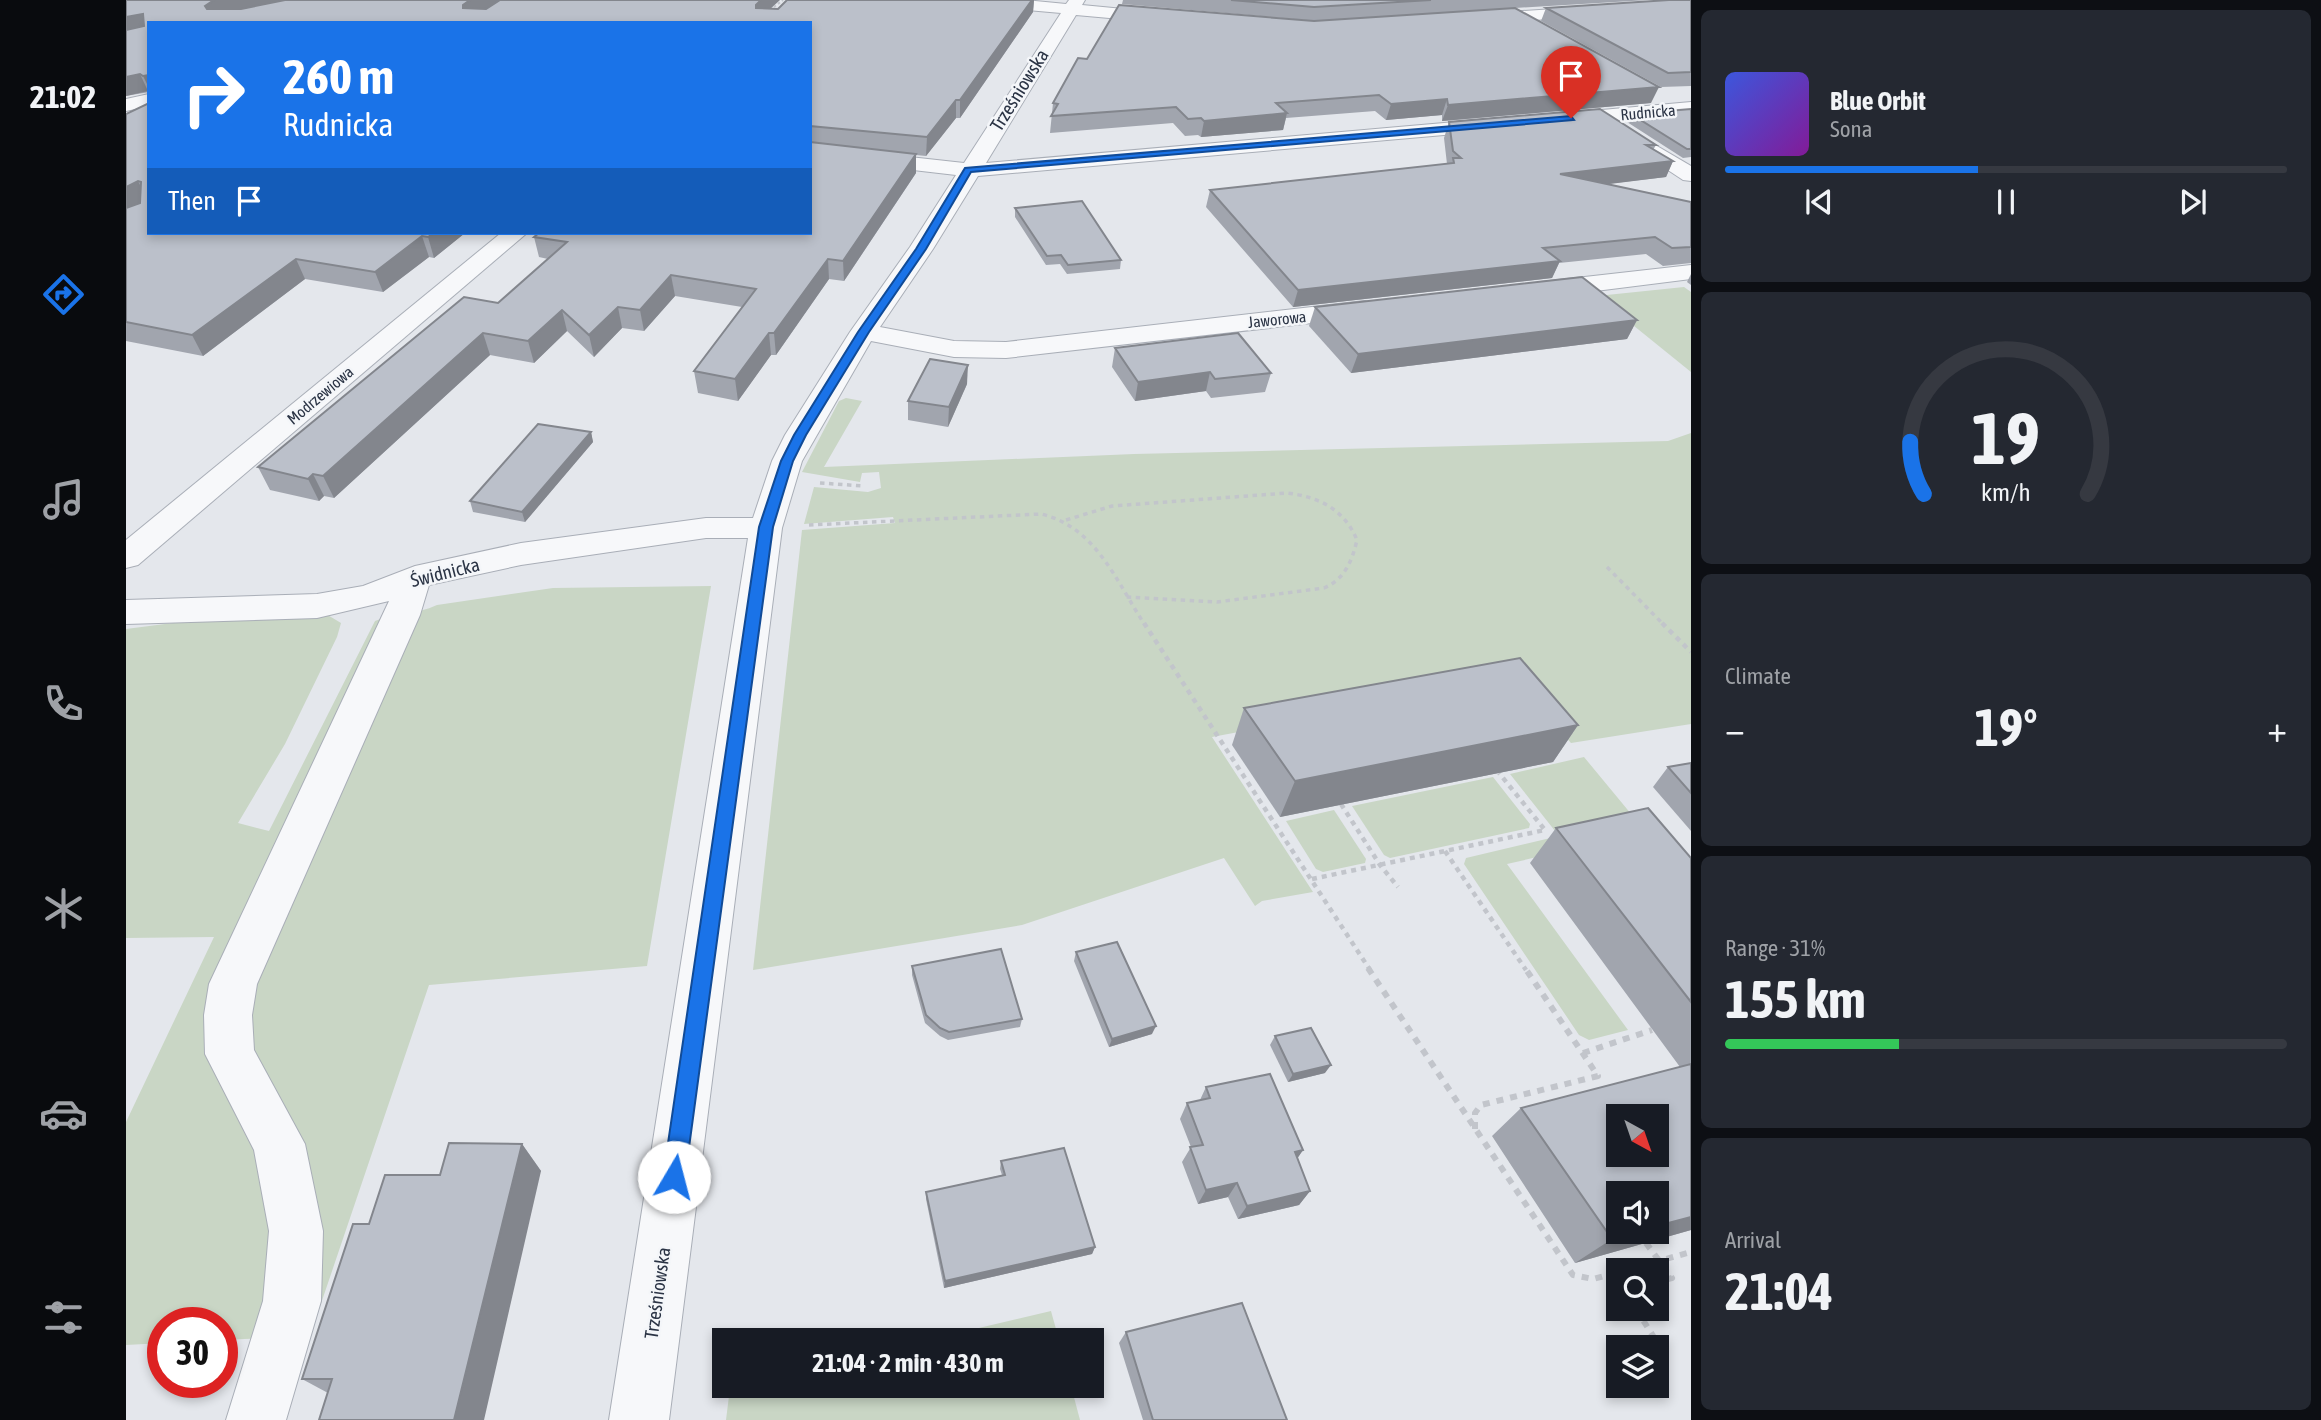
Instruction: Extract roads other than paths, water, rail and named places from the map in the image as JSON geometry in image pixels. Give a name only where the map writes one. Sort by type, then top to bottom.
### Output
[{"type":"street","points":[[973,0],[1074,5],[1187,19]]},
{"type":"street","points":[[1496,0],[1515,16],[1549,34]]},
{"type":"street","points":[[1462,20],[1691,4]]},
{"type":"street","name":"Trześniowska","points":[[639,1420],[782,527],[787,461],[863,332],[921,249],[968,170],[1074,5]]},
{"type":"street","points":[[1653,92],[1686,108]]},
{"type":"street","points":[[126,105],[147,100]]},
{"type":"street","name":"Rudnicka","points":[[812,152],[968,170],[1686,108]]},
{"type":"street","points":[[1598,116],[1691,175]]},
{"type":"street","name":"Modrzewiowa","points":[[126,557],[513,235]]},
{"type":"street","points":[[1511,293],[1691,272]]},
{"type":"street","name":"Jaworowa","points":[[863,332],[954,349],[1006,350],[1386,307]]},
{"type":"street","name":"Świdnicka","points":[[126,612],[317,606],[370,596],[415,577],[521,554],[706,528],[782,527]]},
{"type":"street","points":[[256,1420],[292,1301],[296,1231],[279,1144],[230,1054],[228,1015],[233,984],[402,615],[415,577]]}]
